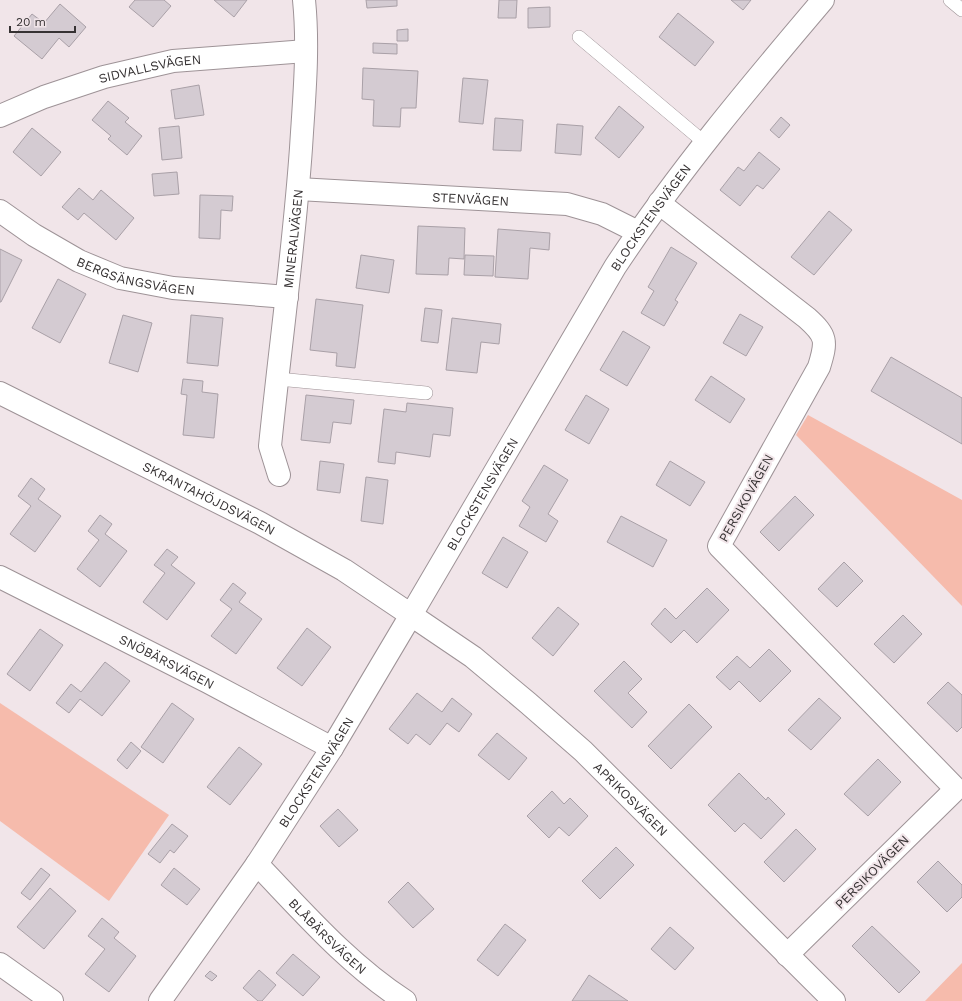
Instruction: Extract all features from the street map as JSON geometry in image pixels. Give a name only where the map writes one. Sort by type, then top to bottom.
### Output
[{"type":"street","name":"MINERALVÄGEN","points":[[279,475],[270,446],[298,190],[306,51],[304,0]]},
{"type":"street","name":"BLOCKSTENSVÄGEN","points":[[160,1001],[257,864],[332,748],[615,267],[638,232],[704,143],[823,0]]},
{"type":"street","name":"SIDVALLSVÄGEN","points":[[0,116],[44,97],[96,80],[173,61],[306,51]]},
{"type":"street","name":"STENVÄGEN","points":[[298,190],[567,204],[602,214],[638,232]]},
{"type":"street","name":"PERSIKOVÄGEN","points":[[659,204],[807,318],[818,328],[825,340],[819,367],[719,546],[959,786],[787,955]]},
{"type":"street","name":"BERGSÄNGSVÄGEN","points":[[0,211],[34,235],[79,261],[120,278],[173,288],[287,297]]},
{"type":"street","name":"SKRANTAHÖJDSVÄGEN","points":[[0,393],[260,523],[344,570],[411,615]]},
{"type":"street","name":"SNÖBÄRSVÄGEN","points":[[0,577],[208,682],[332,748]]},
{"type":"street","name":"APRIKOSVÄGEN","points":[[411,615],[473,657],[583,751],[834,1001]]},
{"type":"street","name":"BLÅBÄRSVÄGEN","points":[[257,864],[317,928],[347,957],[405,1001]]},
{"type":"street","points":[[0,964],[52,1001]]},
{"type":"lane","points":[[950,0],[962,10]]},
{"type":"lane","points":[[579,38],[704,143]]},
{"type":"lane","points":[[278,379],[426,393]]},
{"type":"shaded area","points":[[808,415],[962,500],[962,606],[796,435]]},
{"type":"shaded area","points":[[0,703],[169,815],[109,901],[0,821]]},
{"type":"shaded area","points":[[962,963],[962,1001],[925,1001]]},
{"type":"building","points":[[135,0],[164,0],[171,6],[153,27],[129,7]]},
{"type":"building","points":[[214,0],[247,0],[234,17]]},
{"type":"building","points":[[366,0],[397,0],[397,6],[367,8]]},
{"type":"building","points":[[499,0],[517,0],[516,18],[498,18]]},
{"type":"building","points":[[731,0],[751,0],[743,10]]},
{"type":"building","points":[[60,4],[86,27],[69,47],[59,38],[42,59],[14,36],[32,14],[44,23]]},
{"type":"building","points":[[550,7],[550,27],[528,28],[528,8]]},
{"type":"building","points":[[678,13],[714,42],[695,66],[659,37]]},
{"type":"building","points":[[408,29],[408,41],[397,41],[397,30]]},
{"type":"building","points":[[373,43],[397,44],[397,54],[373,53]]},
{"type":"building","points":[[363,68],[418,71],[416,108],[401,108],[400,127],[373,126],[374,100],[362,99]]},
{"type":"building","points":[[463,78],[488,80],[483,124],[459,122]]},
{"type":"building","points":[[199,85],[204,115],[175,119],[171,90]]},
{"type":"building","points":[[108,101],[129,118],[125,122],[142,136],[127,155],[108,139],[111,136],[92,120]]},
{"type":"building","points":[[619,106],[644,127],[619,158],[595,138]]},
{"type":"building","points":[[781,117],[790,125],[779,138],[770,130]]},
{"type":"building","points":[[495,118],[523,120],[521,151],[493,150]]},
{"type":"building","points":[[557,124],[583,126],[581,155],[555,153]]},
{"type":"building","points":[[179,126],[182,158],[162,160],[159,128]]},
{"type":"building","points":[[32,128],[61,152],[41,176],[13,152]]},
{"type":"building","points":[[759,152],[780,169],[763,189],[757,185],[740,206],[720,190],[738,167],[744,171]]},
{"type":"building","points":[[177,172],[179,194],[154,196],[152,174]]},
{"type":"building","points":[[79,188],[93,200],[101,190],[134,218],[116,240],[84,213],[78,220],[62,207]]},
{"type":"building","points":[[200,195],[233,196],[232,211],[221,210],[220,239],[199,238]]},
{"type":"building","points":[[829,211],[852,230],[814,275],[791,257]]},
{"type":"building","points":[[418,226],[465,228],[464,259],[449,258],[448,275],[416,274]]},
{"type":"building","points":[[498,229],[550,233],[549,250],[530,248],[528,279],[495,277]]},
{"type":"building","points":[[671,247],[697,263],[675,300],[678,302],[664,326],[641,313],[654,291],[648,287]]},
{"type":"building","points":[[0,249],[22,260],[1,302],[0,302]]},
{"type":"building","points":[[361,255],[394,260],[389,293],[356,288]]},
{"type":"building","points":[[465,255],[494,256],[493,276],[464,275]]},
{"type":"building","points":[[58,279],[86,294],[60,343],[32,328]]},
{"type":"building","points":[[316,299],[363,305],[355,368],[336,366],[337,353],[310,350]]},
{"type":"building","points":[[425,308],[442,310],[438,343],[421,341]]},
{"type":"building","points":[[740,314],[763,327],[746,356],[723,343]]},
{"type":"building","points":[[123,315],[152,323],[138,372],[109,363]]},
{"type":"building","points":[[191,315],[223,318],[218,366],[187,363]]},
{"type":"building","points":[[452,318],[501,324],[499,344],[481,342],[477,373],[446,370]]},
{"type":"building","points":[[623,331],[650,347],[627,386],[600,370]]},
{"type":"building","points":[[891,357],[962,398],[962,444],[871,391]]},
{"type":"building","points":[[711,376],[745,399],[730,423],[695,400]]},
{"type":"building","points":[[183,379],[203,381],[202,392],[218,394],[214,438],[183,435],[187,395],[181,394]]},
{"type":"building","points":[[306,395],[354,400],[351,424],[333,422],[330,443],[301,440]]},
{"type":"building","points":[[586,395],[609,409],[589,444],[565,430]]},
{"type":"building","points":[[407,403],[453,408],[450,436],[433,434],[430,457],[396,452],[395,464],[378,462],[384,409],[406,412]]},
{"type":"building","points":[[320,461],[344,464],[340,493],[317,490]]},
{"type":"building","points":[[670,461],[705,482],[690,506],[656,485]]},
{"type":"building","points":[[544,465],[568,480],[548,514],[558,521],[546,542],[519,526],[530,507],[522,501]]},
{"type":"building","points":[[366,477],[388,480],[383,524],[361,521]]},
{"type":"building","points":[[31,478],[45,489],[38,499],[61,516],[35,552],[10,534],[31,506],[18,496]]},
{"type":"building","points":[[795,496],[814,515],[779,551],[760,532]]},
{"type":"building","points":[[100,515],[112,524],[105,534],[127,551],[100,587],[77,569],[99,540],[88,531]]},
{"type":"building","points":[[621,516],[667,540],[653,567],[607,542]]},
{"type":"building","points":[[503,537],[528,552],[507,588],[482,573]]},
{"type":"building","points":[[167,549],[178,557],[171,565],[195,583],[167,620],[143,602],[165,573],[154,565]]},
{"type":"building","points":[[844,562],[863,581],[837,607],[818,589]]},
{"type":"building","points":[[233,583],[246,593],[239,602],[262,619],[236,654],[211,636],[232,609],[220,600]]},
{"type":"building","points":[[707,588],[729,610],[697,643],[684,630],[671,643],[651,624],[665,608],[676,619]]},
{"type":"building","points":[[558,607],[579,624],[553,656],[532,638]]},
{"type":"building","points":[[903,615],[922,634],[894,663],[874,644]]},
{"type":"building","points":[[307,628],[331,647],[302,686],[277,668]]},
{"type":"building","points":[[40,629],[63,645],[30,691],[7,674]]},
{"type":"building","points":[[769,649],[791,671],[760,702],[739,681],[730,690],[716,677],[737,656],[750,668]]},
{"type":"building","points":[[624,661],[642,679],[628,693],[647,712],[632,728],[594,691]]},
{"type":"building","points":[[105,662],[130,681],[102,716],[80,699],[69,713],[56,703],[71,684],[81,692]]},
{"type":"building","points":[[948,682],[962,695],[962,727],[957,732],[927,703]]},
{"type":"building","points":[[417,693],[442,712],[452,698],[472,714],[459,732],[447,723],[430,745],[416,734],[408,744],[389,729]]},
{"type":"building","points":[[819,698],[841,718],[811,750],[788,730]]},
{"type":"building","points":[[172,703],[194,719],[163,763],[141,747]]},
{"type":"building","points":[[689,704],[712,727],[671,769],[648,746]]},
{"type":"building","points":[[497,733],[527,758],[509,780],[478,755]]},
{"type":"building","points":[[131,742],[141,751],[127,769],[117,760]]},
{"type":"building","points":[[239,747],[262,764],[230,805],[207,787]]},
{"type":"building","points":[[878,759],[901,782],[868,816],[844,794]]},
{"type":"building","points":[[739,773],[766,800],[768,797],[785,814],[761,839],[744,823],[735,832],[708,805]]},
{"type":"building","points":[[552,791],[564,804],[570,798],[588,816],[569,836],[559,827],[549,838],[527,816]]},
{"type":"building","points":[[338,809],[358,830],[339,847],[320,826]]},
{"type":"building","points":[[172,824],[188,836],[174,853],[170,850],[160,863],[148,854]]},
{"type":"building","points":[[796,829],[816,849],[784,882],[764,862]]},
{"type":"building","points":[[616,847],[634,865],[600,899],[582,881]]},
{"type":"building","points":[[938,861],[962,885],[962,897],[947,912],[917,882]]},
{"type":"building","points":[[41,868],[50,875],[30,900],[21,893]]},
{"type":"building","points":[[174,868],[200,889],[187,905],[161,885]]},
{"type":"building","points":[[408,882],[434,909],[413,928],[388,902]]},
{"type":"building","points":[[50,888],[76,911],[44,949],[17,927]]},
{"type":"building","points":[[102,918],[119,932],[114,938],[136,956],[109,992],[85,974],[105,949],[88,936]]},
{"type":"building","points":[[505,924],[526,940],[498,976],[477,960]]},
{"type":"building","points":[[872,926],[920,972],[899,993],[852,946]]},
{"type":"building","points":[[670,927],[694,948],[675,970],[651,949]]},
{"type":"building","points":[[293,954],[320,977],[303,996],[276,973]]},
{"type":"building","points":[[259,970],[276,985],[262,1001],[258,1001],[243,988]]},
{"type":"building","points":[[210,971],[217,976],[212,981],[205,976]]},
{"type":"building","points":[[589,975],[628,1001],[572,1001]]}]
